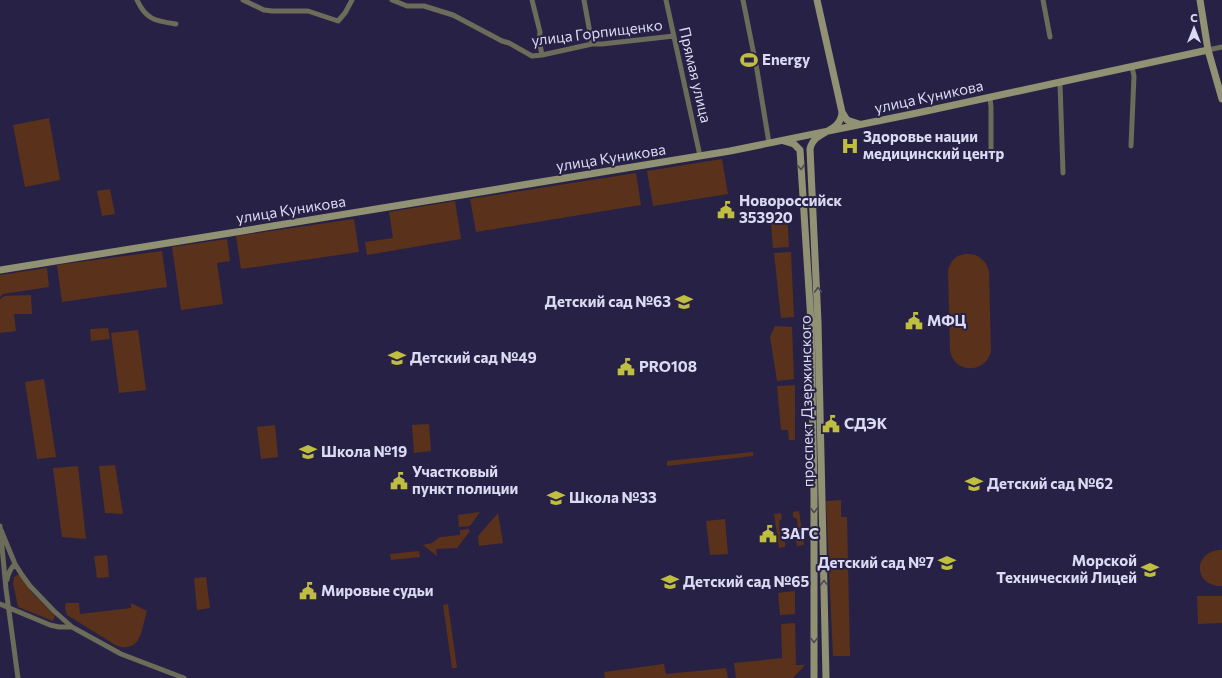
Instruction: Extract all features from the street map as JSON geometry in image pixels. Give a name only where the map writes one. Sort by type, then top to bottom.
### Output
[{"type":"street","points":[[137,0],[141,9],[151,18],[158,22],[176,24]]},
{"type":"street","points":[[243,0],[264,10],[308,11],[338,21],[345,13],[352,0]]},
{"type":"street","name":"улица Горпищенко","points":[[392,0],[407,6],[424,6],[452,15],[532,56],[592,44],[674,36]]},
{"type":"street","points":[[532,0],[540,32],[539,40],[542,55]]},
{"type":"street","points":[[584,0],[592,44]]},
{"type":"street","name":"Прямая улица","points":[[666,0],[700,156]]},
{"type":"street","points":[[743,0],[770,143]]},
{"type":"street","points":[[810,149],[814,141],[838,125],[842,118],[842,112],[817,0]]},
{"type":"street","points":[[1043,0],[1050,37]]},
{"type":"street","points":[[1200,0],[1208,50],[1222,99]]},
{"type":"street","name":"улица Куникова","points":[[0,270],[700,156],[861,125],[1222,48]]},
{"type":"street","points":[[1131,146],[1134,76],[1132,67]]},
{"type":"street","points":[[1060,83],[1063,173]]},
{"type":"street","points":[[990,98],[991,155]]},
{"type":"street","points":[[842,112],[847,120],[861,125]]},
{"type":"street","points":[[803,137],[810,149]]},
{"type":"street","points":[[800,150],[803,137]]},
{"type":"street","points":[[782,140],[794,144],[800,150]]},
{"type":"street","name":"проспект Дзержинского","points":[[810,149],[818,322],[826,678]]},
{"type":"street","name":"проспект Дзержинского","points":[[800,150],[811,322],[814,500],[814,678]]},
{"type":"street","points":[[811,322],[818,322]]},
{"type":"street","points":[[0,528],[15,564],[30,586],[40,598],[72,626],[121,654],[184,678]]},
{"type":"street","points":[[0,528],[8,607],[18,678]]},
{"type":"street","points":[[6,589],[8,574],[15,564]]},
{"type":"street","points":[[0,604],[50,625],[59,627],[72,626]]},
{"type":"shaded area","points":[[49,118],[60,180],[25,187],[13,125]]},
{"type":"shaded area","points":[[722,159],[728,194],[653,206],[647,171]]},
{"type":"shaded area","points":[[636,173],[641,205],[476,232],[470,199]]},
{"type":"shaded area","points":[[110,189],[115,214],[102,216],[97,191]]},
{"type":"shaded area","points":[[455,201],[461,239],[367,255],[365,242],[393,238],[389,212]]},
{"type":"shaded area","points":[[770,212],[787,212],[789,247],[773,248]]},
{"type":"shaded area","points":[[354,219],[359,252],[241,269],[236,236]]},
{"type":"shaded area","points":[[227,239],[230,261],[217,263],[223,304],[181,310],[172,247]]},
{"type":"shaded area","points":[[162,251],[167,287],[62,302],[57,265]]},
{"type":"shaded area","points":[[791,252],[794,317],[781,318],[774,253]]},
{"type":"shaded area","points":[[966,254],[981,258],[986,264],[989,272],[991,352],[982,365],[976,368],[962,367],[952,358],[950,350],[948,270],[954,259]]},
{"type":"shaded area","points":[[47,268],[49,287],[3,294],[0,297],[0,275]]},
{"type":"shaded area","points":[[31,295],[32,314],[14,314],[16,331],[0,333],[0,299],[5,296]]},
{"type":"shaded area","points":[[775,326],[792,327],[794,379],[777,381],[770,337]]},
{"type":"shaded area","points":[[108,328],[110,339],[91,341],[90,329]]},
{"type":"shaded area","points":[[138,330],[146,390],[119,393],[111,333]]},
{"type":"shaded area","points":[[44,379],[56,457],[37,459],[25,382]]},
{"type":"shaded area","points":[[795,385],[795,440],[789,440],[788,430],[781,430],[777,386]]},
{"type":"shaded area","points":[[429,424],[431,451],[414,453],[412,425]]},
{"type":"shaded area","points":[[275,425],[278,457],[261,459],[257,427]]},
{"type":"shaded area","points":[[753,452],[753,456],[667,466],[667,461]]},
{"type":"shaded area","points":[[115,465],[123,514],[105,513],[99,466]]},
{"type":"shaded area","points":[[78,466],[86,539],[62,537],[53,468]]},
{"type":"shaded area","points":[[841,500],[841,517],[847,517],[850,656],[833,656],[826,501]]},
{"type":"shaded area","points":[[799,511],[804,545],[797,546],[796,541],[799,538],[797,519],[793,517],[793,512]]},
{"type":"shaded area","points":[[480,512],[470,526],[459,527],[458,515]]},
{"type":"shaded area","points":[[498,513],[503,543],[479,546],[478,536]]},
{"type":"shaded area","points":[[781,513],[782,519],[779,521],[781,541],[785,542],[785,547],[779,548],[774,514]]},
{"type":"shaded area","points":[[725,519],[728,554],[710,555],[706,521]]},
{"type":"shaded area","points":[[468,529],[470,531],[457,548],[436,549],[437,556],[423,545],[432,543],[440,537],[460,535],[460,530]]},
{"type":"shaded area","points":[[1222,550],[1222,586],[1212,585],[1201,575],[1201,562],[1205,556],[1212,552]]},
{"type":"shaded area","points":[[419,551],[420,557],[391,560],[390,554]]},
{"type":"shaded area","points":[[107,555],[109,577],[97,578],[94,556]]},
{"type":"shaded area","points":[[19,574],[32,593],[55,616],[53,621],[18,607],[13,583],[14,577]]},
{"type":"shaded area","points":[[206,577],[210,608],[197,610],[194,578]]},
{"type":"shaded area","points":[[795,591],[795,614],[780,615],[778,593]]},
{"type":"shaded area","points":[[1197,596],[1222,596],[1222,623],[1198,624]]},
{"type":"shaded area","points":[[66,603],[79,603],[80,614],[131,608],[131,603],[147,611],[139,638],[136,643],[125,647],[117,646],[67,615],[65,608]]},
{"type":"shaded area","points":[[448,604],[457,668],[452,668],[443,605]]},
{"type":"shaded area","points":[[795,623],[796,665],[805,665],[793,678],[736,678],[734,663],[782,658],[781,624]]},
{"type":"shaded area","points":[[664,664],[666,674],[726,668],[728,678],[605,678],[604,672]]},
{"type":"place","name":"Energy","points":[[749,60]]},
{"type":"place","name":"Здоровье нации медицинский центр","points":[[850,146]]},
{"type":"place","name":"Новороссийск 353920","points":[[726,210]]},
{"type":"place","name":"Детский сад №63","points":[[684,302]]},
{"type":"place","name":"МФЦ","points":[[914,321]]},
{"type":"place","name":"Детский сад №49","points":[[397,358]]},
{"type":"place","name":"PRO108","points":[[626,367]]},
{"type":"place","name":"СДЭК","points":[[831,424]]},
{"type":"place","name":"Школа №19","points":[[308,452]]},
{"type":"place","name":"Участковый пункт полиции","points":[[399,481]]},
{"type":"place","name":"Детский сад №62","points":[[974,484]]},
{"type":"place","name":"Школа №33","points":[[556,498]]},
{"type":"place","name":"ЗАГС","points":[[768,534]]},
{"type":"place","name":"Детский сад №7","points":[[947,563]]},
{"type":"place","name":"Морской Технический Лицей","points":[[1150,570]]},
{"type":"place","name":"Детский сад №65","points":[[670,582]]},
{"type":"place","name":"Мировые судьи","points":[[308,591]]}]
